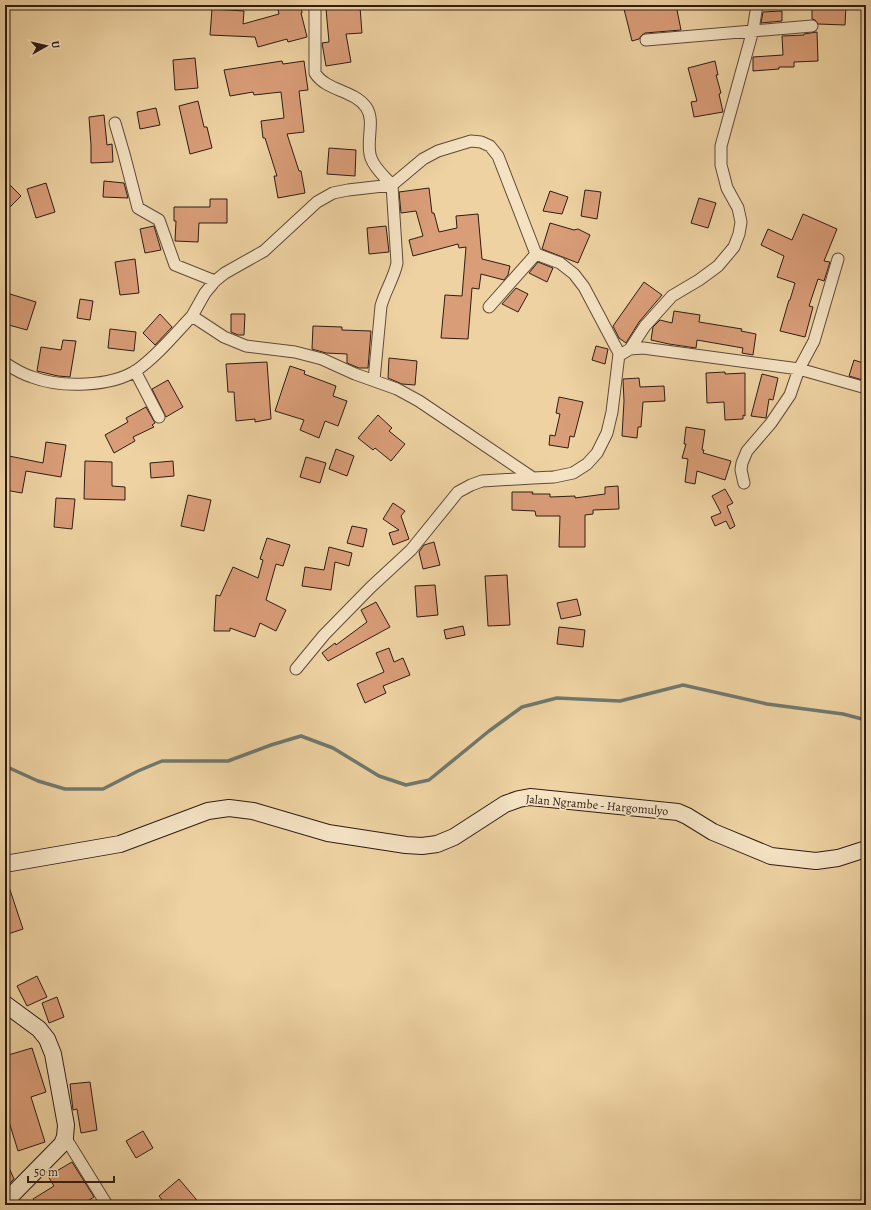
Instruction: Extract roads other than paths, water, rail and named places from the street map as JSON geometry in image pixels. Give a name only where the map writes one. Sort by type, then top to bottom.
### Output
[{"type":"main road","name":"Jalan Ngrambe - Hargomulyo","points":[[5,864],[120,844],[208,811],[229,808],[253,811],[328,833],[406,845],[422,846],[437,844],[454,837],[505,804],[519,799],[530,798],[678,812],[713,832],[771,856],[816,861],[838,858],[866,849]]},
{"type":"main road","points":[[5,1004],[38,1028],[48,1039],[53,1054],[66,1125],[65,1137],[62,1144],[5,1202]]},
{"type":"street","points":[[315,5],[315,73],[318,78],[358,99],[366,108],[370,118],[371,157],[377,169],[392,185],[397,263],[395,273],[380,306],[374,380]]},
{"type":"street","points":[[296,669],[324,635],[410,550],[458,492],[482,481],[554,477],[573,473],[587,464],[597,453],[607,433],[612,412],[619,354],[620,356],[630,349],[645,326],[672,296],[699,280],[718,266],[734,247],[739,234],[741,222],[738,208],[727,188],[721,165],[721,146],[753,30],[757,5]]},
{"type":"street","points":[[646,40],[812,26]]},
{"type":"street","points":[[115,123],[138,208],[159,220],[175,265],[215,281]]},
{"type":"street","points":[[5,363],[17,371],[34,378],[63,383],[93,384],[121,378],[135,371],[152,358],[192,316],[205,293],[215,281],[225,273],[264,251],[316,202],[333,193],[392,185],[423,159],[438,151],[471,141],[481,142],[490,146],[498,156],[536,254],[560,263],[574,274],[584,288],[620,356]]},
{"type":"street","points":[[490,307],[536,254]]},
{"type":"street","points":[[744,483],[741,470],[747,451],[790,396],[799,369],[814,341],[838,259]]},
{"type":"street","points":[[192,316],[224,337],[246,346],[296,352],[322,359],[355,374],[397,390],[419,401],[533,478]]},
{"type":"street","points":[[630,349],[643,348],[799,369],[866,388]]},
{"type":"street","points":[[135,371],[159,417]]},
{"type":"street","points":[[65,1137],[107,1205]]},
{"type":"waterway","points":[[5,766],[38,781],[65,789],[103,789],[138,771],[162,761],[228,761],[271,745],[301,736],[333,748],[379,776],[406,785],[429,780],[489,731],[522,707],[557,698],[620,701],[683,685],[767,704],[843,714],[866,720]]}]
